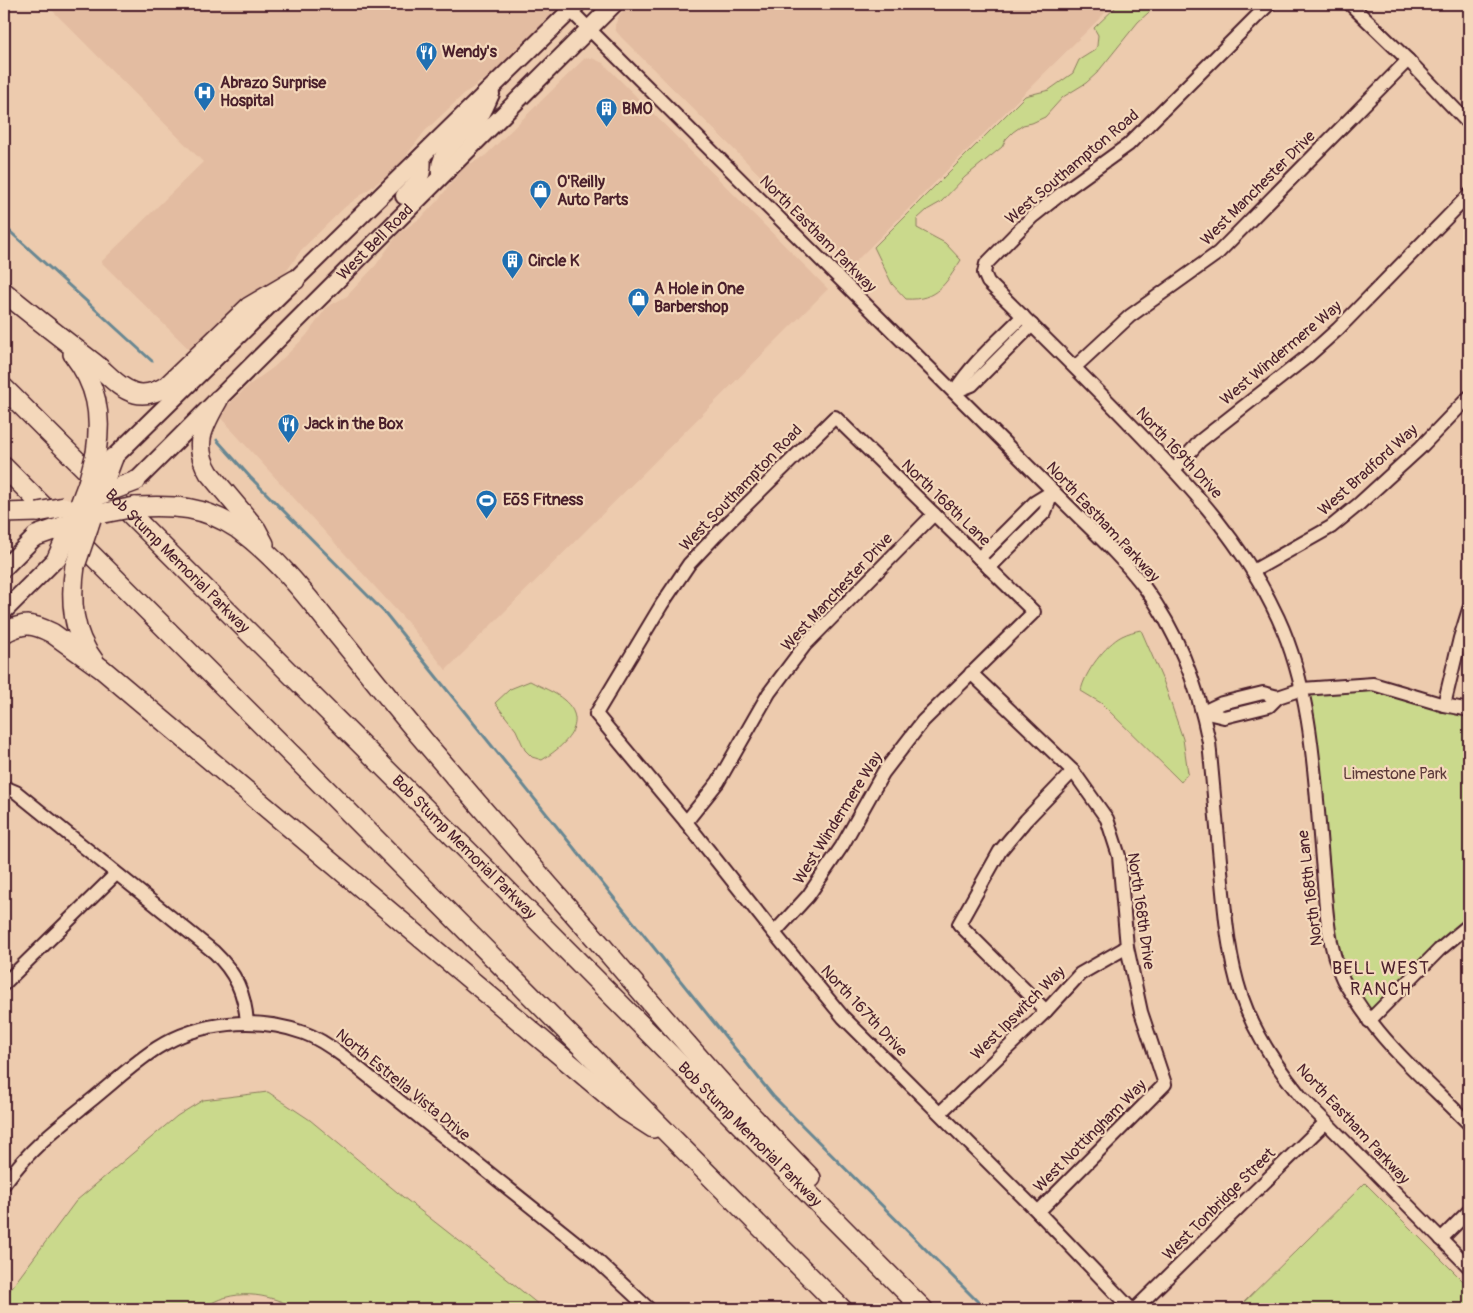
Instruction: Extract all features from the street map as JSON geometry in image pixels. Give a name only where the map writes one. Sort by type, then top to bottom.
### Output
[{"type":"highway","points":[[4,292],[122,387],[136,393],[146,394],[156,392],[167,386],[179,376],[249,307],[295,280]]},
{"type":"highway","points":[[61,339],[87,374],[97,402],[99,420],[98,443],[74,575],[72,600],[77,627],[84,645],[102,670]]},
{"type":"highway","name":"Bob Stump Memorial Parkway","points":[[4,388],[923,1309]]},
{"type":"highway","points":[[218,400],[202,430],[200,449],[203,464],[256,529],[269,554]]},
{"type":"highway","points":[[57,558],[113,458]]},
{"type":"highway","points":[[4,467],[682,1146],[842,1309]]},
{"type":"highway","points":[[36,536],[136,481]]},
{"type":"highway","points":[[8,513],[86,508],[161,506],[194,508],[212,514],[238,530],[269,554],[322,615],[432,750],[666,1020],[768,1133],[906,1275],[931,1309]]},
{"type":"highway","points":[[4,633],[16,626],[27,624],[52,632],[102,670],[625,1110],[682,1146]]},
{"type":"main road","name":"West Bell Road","points":[[136,481],[614,4]]},
{"type":"main road","name":"West Bell Road","points":[[113,458],[573,7]]},
{"type":"main road","points":[[440,176],[440,162],[443,154],[480,117],[496,84]]},
{"type":"main road","points":[[345,272],[362,238],[419,182],[423,173],[422,156]]},
{"type":"main road","points":[[4,568],[36,536]]},
{"type":"main road","points":[[4,611],[57,558]]},
{"type":"street","name":"West Southampton Road","points":[[984,273],[986,264],[1032,217],[1128,145],[1269,4]]},
{"type":"street","points":[[1350,4],[1408,60],[1469,124]]},
{"type":"street","name":"North Eastham Parkway","points":[[573,7],[589,29],[1130,569],[1155,604],[1181,649],[1193,678],[1203,712],[1209,742],[1225,911],[1235,974],[1250,1018],[1283,1075],[1325,1122],[1469,1267]]},
{"type":"street","name":"West Manchester Drive","points":[[1075,367],[1130,316],[1218,253],[1408,60]]},
{"type":"street","name":"West Windermere Way","points":[[1174,470],[1200,441],[1308,356],[1338,329],[1469,195]]},
{"type":"street","name":"North 169th Drive","points":[[984,273],[988,282],[1075,367],[1174,470],[1218,520],[1253,571],[1278,618],[1298,668],[1302,689]]},
{"type":"street","points":[[954,392],[972,385],[1028,321]]},
{"type":"street","name":"West Bradford Way","points":[[1253,571],[1332,526],[1420,448],[1469,397]]},
{"type":"street","name":"West Southampton Road","points":[[596,714],[662,604],[689,564],[835,416]]},
{"type":"street","name":"North 168th Lane","points":[[835,416],[1034,612]]},
{"type":"street","points":[[979,558],[1035,502],[1053,491]]},
{"type":"street","points":[[989,568],[1045,512],[1053,491]]},
{"type":"street","name":"West Manchester Drive","points":[[686,822],[718,782],[769,693],[805,645],[934,514]]},
{"type":"street","points":[[1444,705],[1469,609]]},
{"type":"street","name":"West Windermere Way","points":[[774,934],[808,896],[838,853],[883,773],[923,721],[1034,612]]},
{"type":"street","name":"North 168th Drive","points":[[971,672],[1073,771],[1107,819],[1119,856],[1127,947],[1141,1012],[1165,1084]]},
{"type":"street","points":[[1203,712],[1222,703],[1263,693],[1278,697],[1302,689],[1373,684],[1444,705],[1469,710]]},
{"type":"street","name":"North 168th Lane","points":[[1302,689],[1315,784],[1329,936],[1341,976],[1369,1021],[1388,1043],[1468,1121]]},
{"type":"street","name":"North 167th Drive","points":[[596,714],[686,822],[774,934],[843,1017],[1038,1212],[1131,1309]]},
{"type":"street","points":[[1046,1011],[959,924],[1000,851],[1026,820],[1073,771]]},
{"type":"street","points":[[7,790],[16,792],[214,952],[232,972],[243,995],[247,1023]]},
{"type":"street","points":[[4,984],[116,874]]},
{"type":"street","points":[[1369,1021],[1439,950],[1469,925]]},
{"type":"street","name":"West Ipswitch Way","points":[[940,1113],[1046,1011],[1080,974],[1127,947]]},
{"type":"street","name":"North Estrella Vista Drive","points":[[4,1184],[30,1152],[48,1135],[139,1061],[158,1048],[196,1030],[216,1025],[247,1023],[281,1027],[304,1032],[322,1041],[343,1056],[589,1254],[649,1309]]},
{"type":"street","name":"West Nottingham Way","points":[[1038,1212],[1165,1084]]},
{"type":"street","name":"West Tonbridge Street","points":[[1135,1309],[1325,1122]]},
{"type":"street","points":[[1441,1239],[1469,1211]]},
{"type":"shaded area","points":[[54,4],[560,4],[541,28],[499,69],[465,93],[425,131],[396,169],[345,207],[302,249],[281,279],[194,354],[101,262],[203,162],[50,8]]},
{"type":"shaded area","points":[[630,4],[1114,4],[851,266],[621,37],[616,31],[615,25],[620,14]]},
{"type":"shaded area","points":[[585,58],[592,58],[603,63],[828,289],[446,670],[408,623],[218,415],[249,385],[274,367],[306,336],[327,307],[347,296],[376,265],[398,234],[422,217],[464,167],[485,156]]},
{"type":"green space","points":[[1119,4],[1158,4],[1138,22],[1097,73],[1086,83],[1063,97],[1045,117],[1023,125],[1013,132],[1006,139],[1002,147],[965,177],[941,202],[927,210],[917,219],[917,228],[945,243],[961,260],[945,283],[933,294],[917,299],[906,299],[892,284],[874,247],[1025,96],[1049,90],[1073,73],[1079,60],[1095,50],[1097,46],[1098,35],[1094,28]]},
{"type":"green space","points":[[1141,630],[1164,683],[1183,739],[1188,773],[1181,782],[1101,703],[1081,691],[1086,676],[1109,645],[1122,636]]},
{"type":"green space","points":[[530,681],[564,700],[572,709],[575,717],[571,734],[558,748],[542,760],[532,757],[525,750],[516,730],[495,703],[510,689]]},
{"type":"green space","name":"Limestone Park","points":[[1373,691],[1469,713],[1469,916],[1435,945],[1370,1010],[1347,974],[1336,935],[1322,784],[1310,695]]},
{"type":"green space","points":[[268,1092],[310,1120],[544,1309],[298,1309],[262,1296],[237,1295],[225,1297],[202,1309],[4,1309],[4,1298],[76,1201],[177,1116],[203,1100]]},
{"type":"green space","points":[[1365,1183],[1469,1287],[1469,1309],[1237,1309]]},
{"type":"waterway","points":[[4,226],[152,361]]},
{"type":"waterway","points":[[217,440],[250,477],[386,614],[773,1096],[985,1309]]},
{"type":"place","name":"Wendy's","points":[[426,71]]},
{"type":"place","name":"Abrazo Surprise Hospital","points":[[204,111]]},
{"type":"place","name":"BMO","points":[[606,128]]},
{"type":"place","name":"O'Reilly Auto Parts","points":[[541,210]]},
{"type":"place","name":"Circle K","points":[[512,280]]},
{"type":"place","name":"A Hole in One Barbershop","points":[[638,317]]},
{"type":"place","name":"Jack in the Box","points":[[288,443]]},
{"type":"place","name":"EōS Fitness","points":[[487,519]]},
{"type":"district","name":"BELL WEST RANCH","points":[[1381,978]]}]
